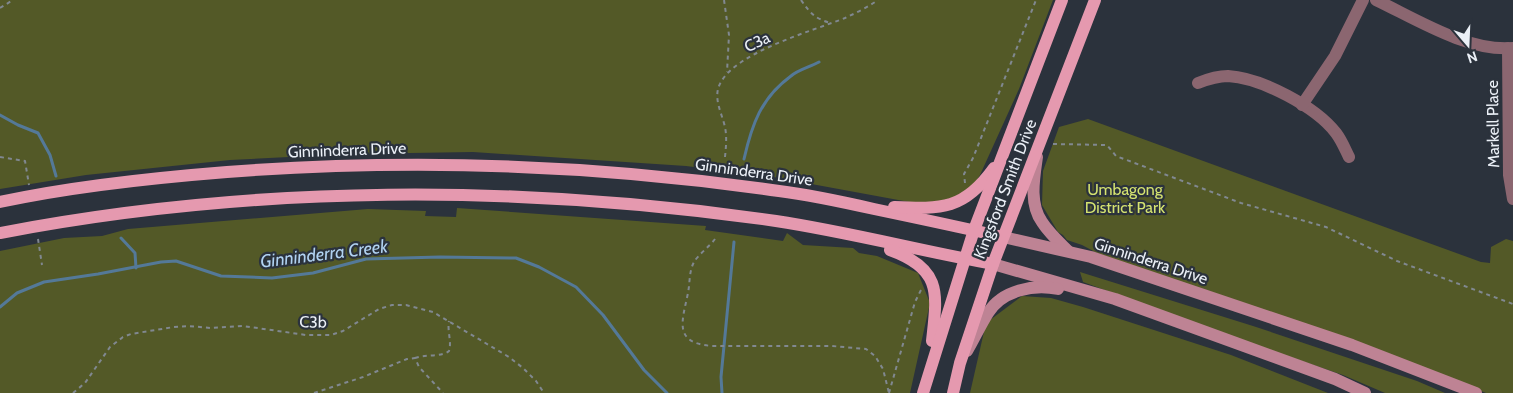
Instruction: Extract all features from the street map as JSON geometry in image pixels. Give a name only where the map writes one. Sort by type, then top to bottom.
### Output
[{"type":"main road","name":"Kingsford Smith Drive","points":[[923,393],[974,230],[1062,0]]},
{"type":"main road","name":"Kingsford Smith Drive","points":[[953,393],[960,363],[993,264],[1095,0]]},
{"type":"main road","points":[[1039,144],[1034,188],[1035,208],[1040,220],[1068,251]]},
{"type":"main road","points":[[857,205],[927,209],[954,204],[977,189],[1006,149]]},
{"type":"main road","name":"Ginninderra Drive","points":[[0,202],[118,183],[227,172],[351,165],[432,163],[572,168],[647,174],[781,191],[857,205],[1091,257],[1352,345],[1476,393]]},
{"type":"main road","points":[[0,234],[50,225],[189,206],[267,200],[429,195],[570,200],[650,206],[838,231],[993,264],[1115,299],[1335,379],[1365,393]]},
{"type":"main road","points":[[838,231],[903,254],[913,260],[927,273],[936,295],[929,369]]},
{"type":"main road","points":[[960,363],[980,330],[988,312],[1001,300],[1024,288],[1047,287],[1115,299]]},
{"type":"street","points":[[1302,105],[1335,56],[1362,0]]},
{"type":"street","points":[[1376,0],[1456,38],[1485,46],[1511,48]]},
{"type":"street","name":"Markell Place","points":[[1511,48],[1509,176],[1513,199]]},
{"type":"street","points":[[1198,83],[1211,78],[1226,76],[1241,78],[1281,92],[1302,105],[1333,130],[1344,146],[1348,158]]},
{"type":"path","points":[[0,8],[13,0]]},
{"type":"path","points":[[724,0],[729,35],[727,74]]},
{"type":"path","points":[[801,0],[808,11],[819,20],[832,24]]},
{"type":"path","name":"C3a","points":[[726,157],[725,127],[717,100],[721,81],[727,74],[745,59],[759,52],[832,24],[878,0]]},
{"type":"path","points":[[965,184],[964,174],[980,142],[1036,0]]},
{"type":"path","points":[[1039,144],[1107,146],[1116,156],[1241,203],[1326,227],[1397,261],[1513,304]]},
{"type":"path","points":[[0,157],[25,161],[30,189]]},
{"type":"path","points":[[38,236],[42,264]]},
{"type":"path","points":[[715,239],[708,249],[694,262],[690,274],[683,323],[683,332],[690,341],[699,345],[712,346],[832,346],[866,349],[876,356],[883,369],[889,393]]},
{"type":"path","points":[[889,393],[915,302],[922,290]]},
{"type":"path","name":"C3b","points":[[73,393],[85,383],[110,347],[130,334],[188,326],[211,328],[244,326],[306,335],[331,335],[343,331],[380,309],[392,305],[406,305],[426,310],[449,321],[509,357],[536,381],[544,393]]},
{"type":"path","points":[[314,393],[363,377],[407,359],[425,355],[443,355],[451,347],[448,329],[449,321]]},
{"type":"path","points":[[415,358],[418,367],[443,393]]},
{"type":"green space","points":[[0,0],[1053,0],[1019,89],[980,175],[973,186],[959,198],[920,204],[768,176],[686,166],[473,152],[348,154],[230,160],[86,175],[0,189]]},
{"type":"green space","name":"Umbagong District Park","points":[[1088,119],[1481,262],[1490,263],[1491,247],[1506,239],[1513,241],[1513,393],[1486,393],[1398,358],[1097,253],[1067,240],[1058,232],[1042,205],[1043,171],[1059,127]]},
{"type":"green space","points":[[457,208],[706,226],[705,230],[783,241],[787,233],[803,245],[853,248],[859,253],[877,256],[918,273],[930,303],[910,393],[0,393],[0,251],[64,238],[102,236],[128,229],[368,209],[426,211],[425,216],[456,217]]},
{"type":"green space","points":[[1080,272],[1253,326],[1417,381],[1445,393],[1385,393],[1343,375],[1249,343],[1083,282]]},
{"type":"green space","points":[[1022,296],[1051,298],[1083,307],[1231,355],[1328,393],[970,393],[986,323]]},
{"type":"waterway","points":[[744,159],[754,123],[772,93],[794,74],[819,62]]},
{"type":"waterway","points":[[0,115],[38,133],[50,155],[56,176]]},
{"type":"waterway","points":[[121,238],[135,253],[136,268]]},
{"type":"waterway","points":[[722,393],[721,377],[734,242]]},
{"type":"waterway","name":"Ginninderra Creek","points":[[0,307],[17,293],[44,282],[161,262],[176,261],[221,276],[272,278],[313,273],[366,259],[440,257],[516,258],[539,267],[576,287],[603,315],[644,370],[667,393]]}]
